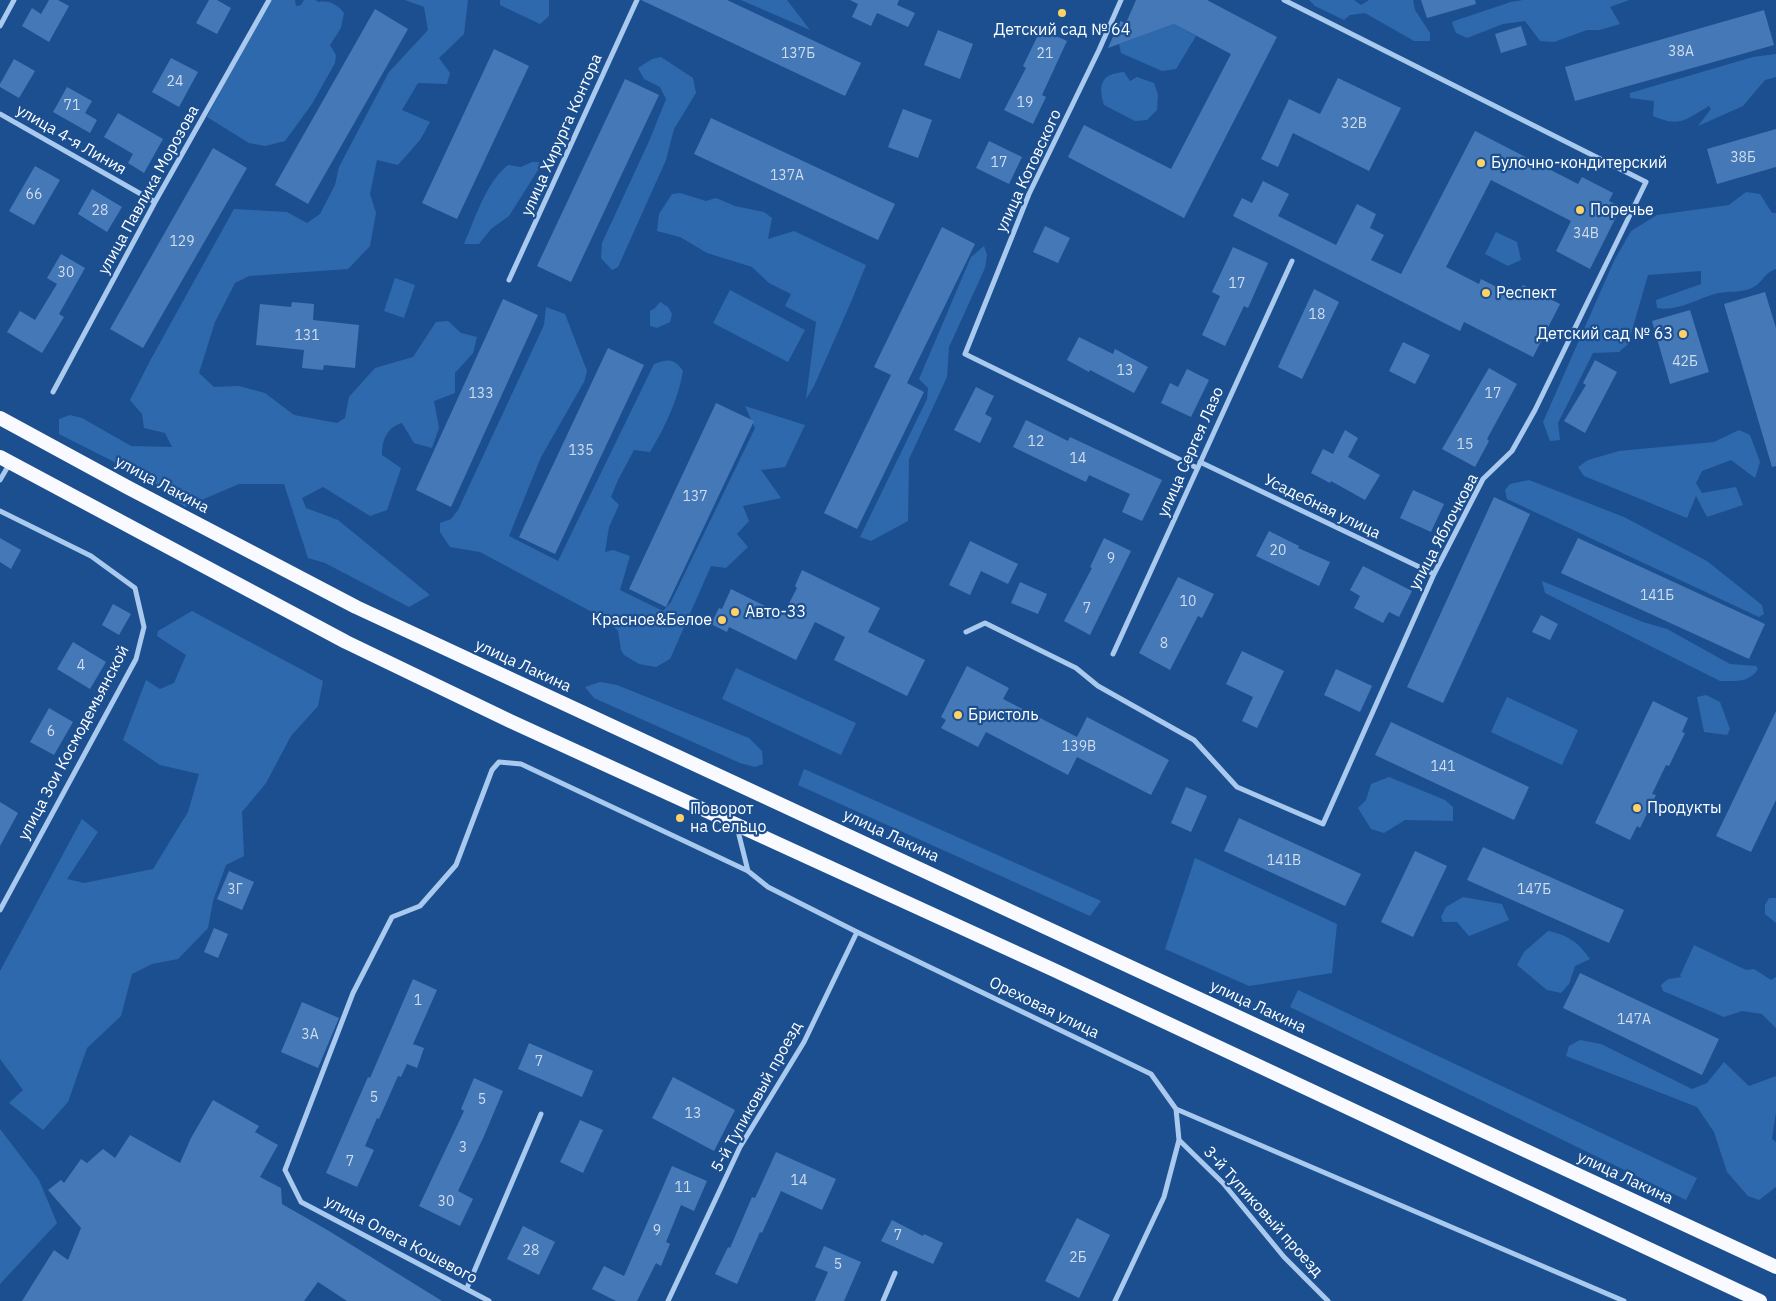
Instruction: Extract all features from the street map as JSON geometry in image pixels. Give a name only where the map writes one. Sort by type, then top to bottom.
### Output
[{"type":"highway","name":"улица Лакина","points":[[0,418],[356,607],[1776,1267]]},
{"type":"highway","points":[[5,460],[346,642],[510,721],[1063,975],[1760,1301]]},
{"type":"street","points":[[0,26],[14,0]]},
{"type":"street","points":[[260,0],[268,2]]},
{"type":"street","name":"улица Хирурга Контора","points":[[509,280],[636,0]]},
{"type":"street","name":"улица Котовского","points":[[1121,0],[1099,50],[1029,194],[965,354],[1197,468]]},
{"type":"street","name":"улица Яблочкова","points":[[966,632],[984,623],[1076,668],[1098,686],[1194,740],[1237,787],[1323,824],[1434,574],[1483,479],[1512,451],[1535,410],[1646,182],[1284,0]]},
{"type":"street","name":"улица Павлика Морозова","points":[[53,392],[156,202],[268,2]]},
{"type":"street","name":"улица 4-я Линия","points":[[0,114],[156,202]]},
{"type":"street","name":"улица Сергея Лазо","points":[[1113,654],[1292,261]]},
{"type":"street","points":[[0,480],[5,460]]},
{"type":"street","name":"Усадебная улица","points":[[1200,462],[1434,574]]},
{"type":"street","name":"улица Зои Космодемьянской","points":[[0,511],[91,556],[135,588],[144,627],[136,659],[0,910]]},
{"type":"street","name":"Ореховая улица","points":[[301,1202],[285,1170],[353,993],[392,917],[420,906],[456,865],[492,770],[499,762],[521,764],[748,871],[768,888],[1151,1074],[1176,1109]]},
{"type":"street","points":[[737,826],[748,871]]},
{"type":"street","name":"5-й Тупиковый проезд","points":[[668,1301],[740,1147],[804,1042],[857,932]]},
{"type":"street","points":[[1115,1301],[1164,1197],[1179,1140],[1176,1109],[1624,1301]]},
{"type":"street","points":[[467,1288],[541,1114]]},
{"type":"street","name":"3-й Тупиковый проезд","points":[[1179,1140],[1223,1183],[1284,1257],[1328,1301]]},
{"type":"street","name":"улица Олега Кошевого","points":[[301,1202],[489,1301]]},
{"type":"street","points":[[883,1301],[895,1272]]},
{"type":"shaded area","points":[[269,0],[295,0],[296,6],[301,5],[304,0],[330,2],[344,13],[341,28],[330,45],[336,55],[335,63],[312,104],[285,141],[265,146],[249,143],[207,117]]},
{"type":"shaded area","points":[[405,0],[468,0],[464,34],[439,58],[450,73],[447,84],[418,83],[402,110],[430,122],[420,140],[398,165],[377,160],[370,194],[376,213],[370,246],[348,269],[249,276],[235,283],[215,322],[199,373],[214,387],[239,386],[265,393],[294,415],[337,423],[345,418],[349,397],[375,368],[413,357],[436,322],[448,321],[461,333],[477,337],[473,353],[455,373],[455,393],[434,401],[439,428],[432,448],[414,443],[402,423],[386,435],[382,455],[401,468],[387,510],[370,516],[323,487],[302,498],[306,508],[338,520],[430,595],[409,607],[325,563],[308,558],[284,484],[239,484],[185,507],[152,481],[59,434],[59,419],[70,415],[82,418],[131,446],[172,447],[165,433],[144,428],[142,414],[130,400],[151,359],[234,209],[287,212],[307,223],[320,214],[335,185],[339,167],[389,72],[428,30],[424,7]]},
{"type":"shaded area","points":[[500,0],[549,0],[549,16],[540,24],[500,5]]},
{"type":"shaded area","points":[[741,0],[787,0],[810,30]]},
{"type":"shaded area","points":[[1309,0],[1354,0],[1361,5],[1369,0],[1413,0],[1415,10],[1430,33],[1430,41],[1414,41],[1365,13],[1350,15],[1344,20],[1315,6]]},
{"type":"shaded area","points":[[1523,0],[1629,0],[1610,7],[1620,24],[1600,30],[1587,30],[1554,42],[1540,41],[1525,21],[1503,24],[1467,38],[1456,33],[1452,23],[1454,21],[1511,2]]},
{"type":"shaded area","points":[[1174,24],[1196,36],[1176,69],[1162,71],[1121,53],[1119,44]]},
{"type":"shaded area","points":[[1776,54],[1776,77],[1765,80],[1743,106],[1698,126],[1711,109],[1709,106],[1689,118],[1677,122],[1653,116],[1654,101],[1630,98],[1630,93],[1753,57]]},
{"type":"shaded area","points":[[661,57],[693,78],[696,93],[674,129],[666,160],[618,267],[612,270],[601,258],[602,243],[650,139],[666,99],[660,87],[644,79],[638,68],[652,59]]},
{"type":"shaded area","points":[[1124,72],[1130,81],[1137,77],[1154,83],[1158,95],[1157,110],[1147,120],[1135,121],[1104,105],[1101,91],[1103,81],[1110,75]]},
{"type":"shaded area","points":[[532,162],[539,162],[538,170],[509,216],[491,229],[479,244],[464,244],[487,191],[500,172],[508,165],[521,167]]},
{"type":"shaded area","points":[[1746,192],[1760,194],[1772,213],[1776,213],[1776,269],[1768,273],[1759,283],[1748,290],[1718,293],[1665,309],[1657,308],[1656,300],[1701,284],[1701,271],[1648,275],[1628,344],[1619,352],[1593,353],[1558,423],[1560,440],[1550,441],[1543,422],[1614,261],[1631,231],[1657,215],[1729,205]]},
{"type":"shaded area","points":[[680,193],[706,201],[716,198],[735,206],[764,212],[772,218],[768,239],[794,231],[866,265],[814,386],[806,399],[816,322],[785,306],[791,294],[769,283],[752,267],[707,253],[680,237],[657,231],[659,214],[672,194]]},
{"type":"shaded area","points":[[1496,232],[1517,242],[1521,260],[1508,266],[1485,254]]},
{"type":"shaded area","points":[[984,246],[987,255],[985,268],[949,347],[947,377],[909,459],[908,521],[871,541],[860,537],[927,399],[928,388],[919,379],[971,257]]},
{"type":"shaded area","points":[[395,278],[415,285],[404,318],[384,311]]},
{"type":"shaded area","points":[[730,290],[805,330],[788,362],[713,323]]},
{"type":"shaded area","points":[[660,302],[668,307],[672,314],[670,322],[657,328],[650,326],[650,311]]},
{"type":"shaded area","points":[[546,307],[565,314],[587,371],[584,382],[541,457],[509,536],[558,561],[654,364],[663,361],[674,362],[683,371],[674,403],[666,423],[650,452],[634,450],[618,480],[611,497],[619,505],[609,527],[605,552],[613,550],[630,556],[620,590],[663,611],[671,602],[755,428],[745,406],[805,425],[785,467],[761,470],[781,498],[743,506],[749,521],[737,534],[748,547],[726,568],[711,566],[670,659],[656,667],[639,664],[624,655],[621,650],[618,631],[605,619],[480,552],[450,547],[440,532],[440,523],[451,519],[458,510],[544,325]]},
{"type":"shaded area","points":[[1739,430],[1750,435],[1760,462],[1755,478],[1731,460],[1702,471],[1696,483],[1702,493],[1736,487],[1743,505],[1707,517],[1696,496],[1687,518],[1584,476],[1578,467],[1588,460],[1619,451],[1714,442]]},
{"type":"shaded area","points":[[1529,480],[1624,517],[1707,561],[1762,605],[1764,614],[1759,617],[1507,499],[1505,490],[1510,484]]},
{"type":"shaded area","points":[[1542,581],[1643,622],[1667,629],[1730,664],[1756,666],[1758,669],[1746,679],[1720,681],[1545,593]]},
{"type":"shaded area","points":[[192,611],[323,681],[318,706],[291,736],[266,783],[242,812],[244,856],[226,865],[213,901],[208,928],[178,959],[152,964],[132,974],[121,1016],[87,1048],[68,1102],[43,1130],[9,1103],[23,1090],[0,1059],[0,971],[82,819],[98,832],[67,879],[84,883],[153,869],[188,812],[199,774],[160,765],[123,740],[146,680],[160,689],[174,683],[186,655],[157,636],[158,631]]},
{"type":"shaded area","points":[[736,668],[856,723],[841,755],[722,699]]},
{"type":"shaded area","points":[[600,682],[617,685],[749,738],[762,751],[763,764],[755,767],[740,763],[594,698],[585,687]]},
{"type":"shaded area","points":[[1706,695],[1720,702],[1730,729],[1727,735],[1704,732],[1697,697]]},
{"type":"shaded area","points":[[1507,697],[1578,730],[1562,765],[1491,732]]},
{"type":"shaded area","points":[[804,769],[1101,901],[1090,916],[798,785]]},
{"type":"shaded area","points":[[1389,777],[1445,800],[1453,807],[1453,821],[1405,820],[1384,833],[1371,829],[1358,808],[1366,800],[1371,784]]},
{"type":"shaded area","points":[[1195,858],[1337,924],[1332,973],[1249,986],[1165,949]]},
{"type":"shaded area","points":[[1463,897],[1502,904],[1509,920],[1469,936],[1457,922],[1443,922],[1441,917],[1446,907]]},
{"type":"shaded area","points":[[1769,898],[1776,898],[1776,923],[1765,914],[1765,905]]},
{"type":"shaded area","points":[[1548,931],[1572,940],[1590,959],[1575,966],[1569,984],[1561,993],[1547,990],[1517,965],[1524,952]]},
{"type":"shaded area","points":[[1694,945],[1746,970],[1754,969],[1771,980],[1776,977],[1776,1028],[1762,1014],[1742,1011],[1724,1017],[1663,991],[1661,985],[1668,979],[1682,977],[1680,976]]},
{"type":"shaded area","points":[[1298,990],[1697,1178],[1686,1200],[1290,1007]]},
{"type":"shaded area","points":[[1580,1040],[1601,1044],[1692,1089],[1707,1083],[1724,1062],[1749,1086],[1776,1076],[1776,1112],[1772,1139],[1776,1142],[1776,1187],[1759,1200],[1748,1196],[1727,1172],[1714,1132],[1697,1107],[1566,1056],[1569,1046]]},
{"type":"shaded area","points":[[0,1129],[39,1180],[57,1223],[0,1284]]},
{"type":"building","points":[[49,0],[58,0],[69,6],[49,42],[22,26],[32,8],[41,14]]},
{"type":"building","points":[[209,0],[217,0],[231,8],[217,34],[196,23]]},
{"type":"building","points":[[641,0],[727,0],[861,63],[845,96]]},
{"type":"building","points":[[850,0],[899,0],[897,5],[915,13],[908,27],[877,13],[871,26],[852,17],[858,4]]},
{"type":"building","points":[[1136,0],[1207,0],[1277,37],[1184,218],[1068,157],[1084,125],[1171,169],[1231,54],[1174,24],[1108,48],[1120,21],[1126,23]]},
{"type":"building","points":[[1421,0],[1475,0],[1476,4],[1427,18]]},
{"type":"building","points":[[375,9],[408,29],[308,204],[275,185]]},
{"type":"building","points":[[1764,10],[1774,45],[1575,101],[1565,67]]},
{"type":"building","points":[[1521,26],[1527,45],[1501,53],[1495,34]]},
{"type":"building","points":[[1041,29],[1067,41],[1042,95],[1046,97],[1033,124],[1004,110],[1026,68],[1023,66]]},
{"type":"building","points":[[938,30],[973,44],[960,79],[924,65]]},
{"type":"building","points":[[494,49],[529,66],[457,219],[422,203]]},
{"type":"building","points":[[171,58],[198,72],[179,107],[152,92]]},
{"type":"building","points":[[14,59],[35,71],[19,98],[0,87]]},
{"type":"building","points":[[1338,78],[1401,108],[1369,171],[1293,133],[1278,167],[1261,159],[1289,99],[1320,114]]},
{"type":"building","points":[[625,79],[659,95],[571,282],[537,266]]},
{"type":"building","points":[[67,87],[92,101],[85,113],[97,120],[90,133],[53,112]]},
{"type":"building","points":[[903,109],[932,120],[918,158],[888,147]]},
{"type":"building","points":[[118,113],[163,139],[144,173],[128,163],[133,154],[104,137]]},
{"type":"building","points":[[711,118],[895,204],[878,240],[694,154]]},
{"type":"building","points":[[1776,129],[1776,167],[1717,184],[1707,149]]},
{"type":"building","points":[[1475,131],[1578,184],[1582,177],[1613,193],[1609,201],[1621,207],[1590,269],[1556,251],[1571,221],[1491,180],[1446,267],[1479,284],[1481,279],[1516,297],[1523,285],[1560,304],[1533,357],[1464,322],[1460,331],[1233,216],[1242,198],[1252,203],[1263,181],[1289,194],[1278,216],[1336,245],[1357,204],[1376,214],[1370,228],[1384,235],[1371,260],[1401,274]]},
{"type":"building","points":[[989,141],[1022,157],[1009,184],[976,168]]},
{"type":"building","points":[[213,148],[247,168],[143,348],[110,329]]},
{"type":"building","points":[[35,166],[60,180],[34,225],[9,211]]},
{"type":"building","points":[[92,189],[122,207],[107,232],[78,214]]},
{"type":"building","points":[[1045,226],[1070,238],[1058,263],[1033,252]]},
{"type":"building","points":[[942,227],[975,244],[907,383],[924,392],[857,529],[824,513],[891,375],[874,367]]},
{"type":"building","points":[[1233,247],[1268,263],[1248,308],[1244,306],[1225,346],[1202,335],[1220,296],[1212,292]]},
{"type":"building","points":[[61,254],[85,268],[59,314],[64,317],[42,353],[7,332],[20,311],[35,320],[57,284],[47,278]]},
{"type":"building","points":[[1314,289],[1339,302],[1302,379],[1278,367]]},
{"type":"building","name":"Детский сад № 63","points":[[1765,292],[1776,328],[1776,466],[1772,467],[1724,304]]},
{"type":"building","points":[[503,299],[538,315],[451,507],[416,490]]},
{"type":"building","points":[[292,302],[314,304],[313,320],[359,325],[355,368],[324,365],[323,370],[302,368],[304,350],[256,345],[260,304],[291,307]]},
{"type":"building","points":[[1690,310],[1709,372],[1670,384],[1652,321]]},
{"type":"building","points":[[1079,337],[1113,354],[1115,349],[1148,367],[1134,393],[1067,360]]},
{"type":"building","points":[[1403,342],[1430,355],[1415,384],[1389,371]]},
{"type":"building","points":[[608,348],[644,365],[555,554],[519,537]]},
{"type":"building","points":[[1595,360],[1617,372],[1585,433],[1564,421],[1586,385],[1583,383]]},
{"type":"building","points":[[1489,368],[1517,384],[1487,439],[1489,441],[1475,467],[1442,449]]},
{"type":"building","points":[[1187,369],[1209,380],[1191,417],[1161,403],[1170,383],[1178,387]]},
{"type":"building","points":[[976,387],[994,396],[985,414],[992,418],[980,443],[954,430]]},
{"type":"building","points":[[716,403],[754,421],[666,607],[629,589]]},
{"type":"building","points":[[1026,420],[1068,441],[1070,437],[1162,480],[1142,521],[1122,512],[1130,494],[1089,475],[1086,482],[1013,447]]},
{"type":"building","points":[[1345,430],[1358,438],[1348,457],[1380,475],[1365,500],[1331,481],[1330,483],[1311,473],[1323,449],[1333,454]]},
{"type":"building","points":[[1413,490],[1444,504],[1431,532],[1400,518]]},
{"type":"building","points":[[1494,497],[1530,514],[1443,703],[1407,687]]},
{"type":"building","points":[[1269,531],[1299,546],[1298,548],[1330,562],[1319,586],[1256,556]]},
{"type":"building","points":[[0,538],[21,550],[11,569],[0,562]]},
{"type":"building","points":[[1104,538],[1131,551],[1090,635],[1064,621],[1092,568],[1090,567]]},
{"type":"building","points":[[1578,538],[1765,624],[1749,659],[1561,573]]},
{"type":"building","points":[[970,541],[1018,564],[1008,584],[981,571],[970,595],[949,585]]},
{"type":"building","points":[[1363,566],[1412,591],[1399,617],[1389,612],[1383,623],[1354,608],[1360,596],[1350,590]]},
{"type":"building","points":[[802,570],[880,608],[868,632],[925,660],[907,696],[834,660],[845,637],[815,622],[796,660],[729,627],[727,632],[711,624],[719,608],[722,609],[731,589],[783,615],[797,588],[795,586]]},
{"type":"building","points":[[1178,577],[1214,594],[1202,618],[1198,616],[1170,670],[1139,653]]},
{"type":"building","points":[[1020,582],[1047,594],[1038,614],[1011,603]]},
{"type":"building","points":[[113,604],[131,614],[119,635],[102,625]]},
{"type":"building","points":[[1541,615],[1558,624],[1550,640],[1532,632]]},
{"type":"building","points":[[73,642],[106,662],[90,689],[57,669]]},
{"type":"building","points":[[1242,651],[1284,671],[1257,728],[1242,721],[1253,697],[1226,684]]},
{"type":"building","points":[[967,666],[1009,688],[1003,699],[1077,737],[1087,717],[1169,760],[1151,795],[1077,757],[1068,775],[986,732],[978,747],[941,728],[946,720],[941,717]]},
{"type":"building","points":[[1336,669],[1372,686],[1360,712],[1324,695]]},
{"type":"building","points":[[1653,701],[1688,718],[1682,732],[1685,733],[1669,766],[1666,765],[1652,794],[1656,795],[1640,828],[1637,826],[1630,840],[1595,823]]},
{"type":"building","points":[[49,708],[73,722],[54,755],[30,742]]},
{"type":"building","points":[[1776,711],[1776,800],[1751,852],[1716,836]]},
{"type":"building","points":[[1391,722],[1529,787],[1514,820],[1375,755]]},
{"type":"building","points":[[1186,787],[1207,796],[1191,832],[1171,823]]},
{"type":"building","points":[[0,802],[18,813],[0,846]]},
{"type":"building","points":[[1239,818],[1361,874],[1345,906],[1224,851]]},
{"type":"building","points":[[1483,847],[1624,910],[1609,943],[1467,880]]},
{"type":"building","points":[[1415,851],[1447,866],[1413,937],[1381,922]]},
{"type":"building","points":[[229,871],[254,882],[242,910],[217,899]]},
{"type":"building","points":[[214,928],[228,934],[218,958],[204,952]]},
{"type":"building","points":[[1580,973],[1719,1039],[1702,1075],[1563,1008]]},
{"type":"building","points":[[413,979],[437,990],[413,1044],[424,1048],[417,1068],[407,1064],[401,1077],[398,1076],[379,1119],[377,1118],[365,1146],[374,1150],[357,1187],[326,1173]]},
{"type":"building","points":[[302,1002],[339,1018],[318,1068],[281,1052]]},
{"type":"building","points":[[529,1043],[593,1071],[582,1097],[518,1069]]},
{"type":"building","points":[[673,1077],[735,1110],[714,1151],[652,1118]]},
{"type":"building","points":[[474,1078],[503,1091],[458,1191],[473,1199],[460,1226],[419,1206],[464,1111],[461,1109]]},
{"type":"building","points":[[213,1100],[259,1126],[255,1132],[278,1145],[260,1177],[281,1188],[282,1204],[442,1301],[347,1301],[318,1282],[304,1301],[22,1301],[54,1250],[68,1260],[81,1228],[48,1190],[61,1180],[64,1183],[81,1159],[87,1163],[103,1149],[115,1158],[130,1135],[180,1163],[191,1138]]},
{"type":"building","points":[[580,1120],[603,1130],[583,1173],[560,1162]]},
{"type":"building","points":[[776,1152],[836,1179],[822,1210],[781,1191],[737,1284],[715,1274],[728,1247],[730,1248],[752,1197],[755,1198]]},
{"type":"building","points":[[672,1166],[707,1181],[694,1211],[681,1205],[666,1242],[670,1244],[661,1266],[656,1263],[637,1301],[616,1301],[592,1289],[604,1266],[624,1276]]},
{"type":"building","points":[[1077,1218],[1110,1235],[1079,1298],[1045,1281]]},
{"type":"building","points":[[892,1220],[923,1236],[924,1234],[943,1243],[933,1264],[881,1241]]},
{"type":"building","points":[[523,1226],[555,1242],[539,1275],[507,1259]]},
{"type":"building","points":[[824,1246],[861,1262],[844,1301],[815,1301],[828,1272],[815,1267]]},
{"type":"place","name":"Детский сад № 64","points":[[1062,13]]},
{"type":"place","name":"Булочно-кондитерский","points":[[1481,163]]},
{"type":"place","name":"Поречье","points":[[1580,210]]},
{"type":"place","name":"Респект","points":[[1486,293]]},
{"type":"place","name":"Детский сад № 63","points":[[1683,334]]},
{"type":"place","name":"Авто-33","points":[[735,612]]},
{"type":"place","name":"Красное&Белое","points":[[722,620]]},
{"type":"place","name":"Бристоль","points":[[958,715]]},
{"type":"place","name":"Продукты","points":[[1637,808]]},
{"type":"place","name":"Поворот на Сельцо","points":[[680,818]]}]
